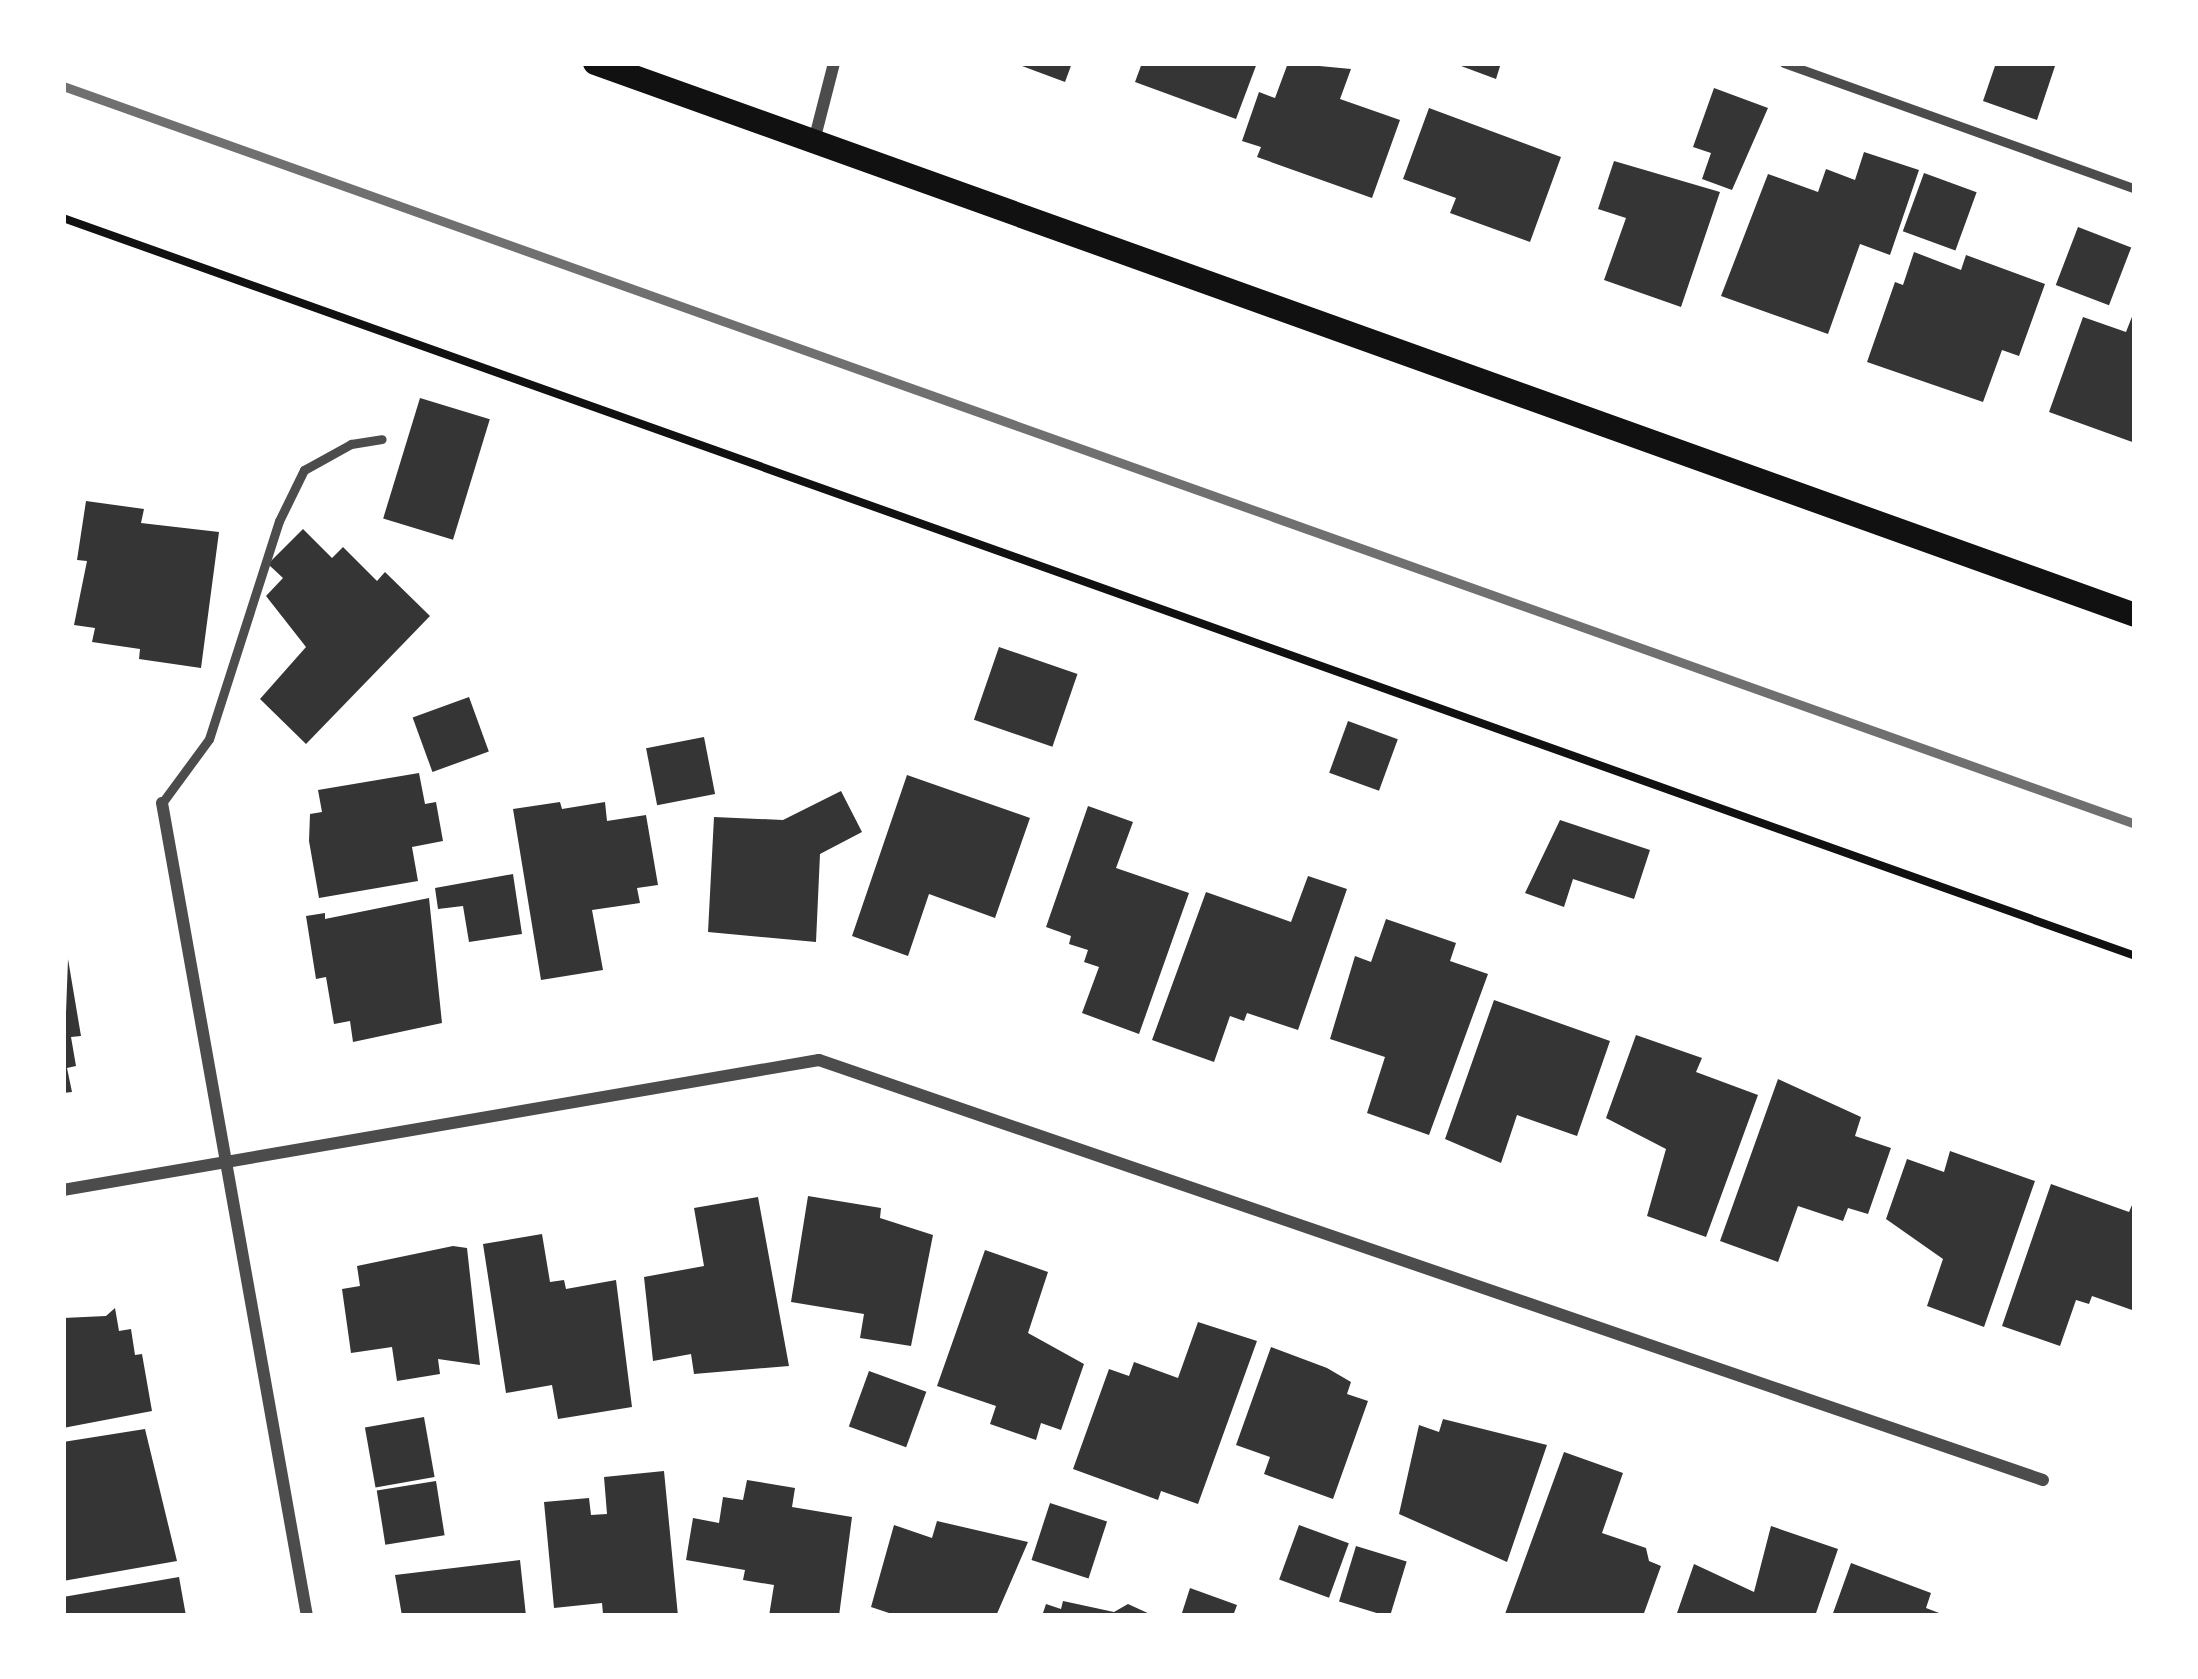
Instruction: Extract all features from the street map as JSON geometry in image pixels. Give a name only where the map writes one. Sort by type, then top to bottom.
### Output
[{"type":"main road","points":[[595,63],[2135,615]]},
{"type":"street","points":[[814,142],[834,63]]},
{"type":"street","points":[[162,803],[231,1159],[308,1616]]},
{"type":"street","points":[[63,1190],[819,1060],[2043,1480]]},
{"type":"lane","points":[[1784,63],[2135,189]]},
{"type":"lane","points":[[162,803],[209,739],[279,521],[304,470],[351,444],[382,439]]},
{"type":"path","points":[[63,218],[2135,956]]},
{"type":"building","points":[[1014,63],[1072,63],[1065,82]]},
{"type":"building","points":[[1142,63],[1257,63],[1236,119],[1135,82]]},
{"type":"building","points":[[1288,63],[1351,69],[1340,99],[1400,120],[1372,198],[1257,157],[1261,147],[1242,141],[1259,92],[1275,98]]},
{"type":"building","points":[[1453,63],[1501,63],[1496,79]]},
{"type":"building","points":[[1996,63],[2056,63],[2037,120],[1983,101]]},
{"type":"building","points":[[1714,88],[1768,108],[1732,190],[1702,179],[1711,153],[1693,147]]},
{"type":"building","points":[[1429,108],[1561,157],[1530,242],[1450,213],[1456,198],[1403,179]]},
{"type":"building","points":[[1864,152],[1919,170],[1890,255],[1860,244],[1828,334],[1721,296],[1768,174],[1818,192],[1826,169],[1855,180]]},
{"type":"building","points":[[1614,161],[1720,192],[1681,307],[1604,280],[1626,218],[1598,209]]},
{"type":"building","points":[[1924,173],[1977,192],[1955,250],[1903,231]]},
{"type":"building","points":[[2078,227],[2131,247],[2109,305],[2056,285]]},
{"type":"building","points":[[1914,252],[1961,270],[1966,255],[2045,284],[2019,356],[2002,350],[1983,402],[1867,362],[1895,282],[1903,285]]},
{"type":"building","points":[[2135,309],[2135,443],[2049,412],[2083,317],[2126,332]]},
{"type":"building","points":[[420,398],[490,419],[453,540],[383,518]]},
{"type":"building","points":[[86,501],[144,509],[141,523],[219,532],[201,668],[139,659],[140,649],[92,642],[95,628],[74,625],[87,561],[77,560]]},
{"type":"building","points":[[303,529],[332,558],[343,547],[377,581],[385,572],[430,616],[306,744],[260,699],[306,647],[266,596],[283,578],[268,564]]},
{"type":"building","points":[[999,647],[1077,674],[1052,747],[974,720]]},
{"type":"building","points":[[469,697],[489,752],[432,772],[413,718]]},
{"type":"building","points":[[1348,721],[1398,739],[1379,791],[1329,773]]},
{"type":"building","points":[[704,737],[715,794],[657,805],[646,748]]},
{"type":"building","points":[[419,773],[425,804],[436,802],[443,841],[412,847],[418,881],[319,898],[309,841],[310,814],[322,812],[318,790]]},
{"type":"building","points":[[907,775],[1030,818],[995,918],[929,894],[908,956],[852,936]]},
{"type":"building","points":[[841,791],[862,832],[820,854],[816,942],[708,932],[714,817],[783,820]]},
{"type":"building","points":[[560,802],[562,809],[605,802],[607,821],[646,815],[658,885],[637,888],[640,903],[592,910],[603,970],[541,980],[513,809]]},
{"type":"building","points":[[1088,806],[1133,822],[1116,868],[1189,893],[1139,1034],[1082,1013],[1099,967],[1084,962],[1088,950],[1069,944],[1071,936],[1046,927]]},
{"type":"building","points":[[1560,820],[1650,850],[1634,899],[1573,879],[1564,907],[1525,893]]},
{"type":"building","points":[[513,874],[522,934],[469,942],[463,906],[438,909],[435,888]]},
{"type":"building","points":[[1308,876],[1347,889],[1298,1030],[1247,1013],[1244,1021],[1230,1016],[1214,1062],[1152,1040],[1206,892],[1291,922]]},
{"type":"building","points":[[429,898],[442,1023],[353,1042],[350,1021],[334,1024],[326,977],[316,979],[306,916],[325,913],[325,919]]},
{"type":"building","points":[[1386,919],[1456,943],[1450,961],[1488,974],[1429,1135],[1367,1113],[1385,1057],[1330,1039],[1355,956],[1371,962]]},
{"type":"building","points":[[68,959],[81,1036],[71,1037],[76,1066],[67,1068],[72,1092],[63,1093]]},
{"type":"building","points":[[1494,1000],[1610,1041],[1577,1136],[1517,1115],[1501,1163],[1445,1139]]},
{"type":"building","points":[[1636,1035],[1702,1058],[1696,1072],[1758,1095],[1706,1237],[1647,1216],[1666,1149],[1606,1118]]},
{"type":"building","points":[[1778,1079],[1861,1117],[1855,1136],[1891,1148],[1868,1214],[1848,1208],[1843,1221],[1798,1206],[1778,1262],[1720,1241]]},
{"type":"building","points":[[1950,1151],[2035,1181],[1984,1327],[1927,1306],[1943,1259],[1886,1219],[1907,1159],[1944,1172]]},
{"type":"building","points":[[2051,1184],[2129,1212],[2135,1198],[2135,1311],[2092,1296],[2089,1304],[2076,1300],[2060,1346],[2002,1326]]},
{"type":"building","points":[[808,1196],[881,1208],[880,1218],[933,1235],[911,1346],[860,1338],[864,1314],[791,1302]]},
{"type":"building","points":[[758,1197],[789,1366],[694,1374],[691,1354],[653,1361],[644,1277],[704,1266],[694,1208]]},
{"type":"building","points":[[542,1234],[550,1282],[564,1280],[566,1289],[616,1280],[632,1407],[558,1419],[552,1385],[506,1393],[483,1244]]},
{"type":"building","points":[[453,1246],[467,1248],[480,1365],[438,1359],[440,1374],[397,1381],[392,1347],[351,1353],[342,1289],[360,1286],[357,1266]]},
{"type":"building","points":[[985,1250],[1048,1272],[1028,1333],[1084,1364],[1061,1430],[1041,1423],[1036,1440],[990,1424],[996,1406],[937,1386]]},
{"type":"building","points":[[115,1308],[119,1331],[131,1329],[135,1355],[142,1354],[152,1411],[63,1428],[63,1318],[106,1316]]},
{"type":"building","points":[[1198,1322],[1257,1341],[1198,1504],[1161,1491],[1158,1500],[1073,1469],[1109,1369],[1129,1376],[1134,1362],[1178,1378]]},
{"type":"building","points":[[1271,1347],[1327,1368],[1351,1382],[1347,1394],[1368,1401],[1333,1499],[1264,1474],[1270,1457],[1236,1445]]},
{"type":"building","points":[[869,1371],[926,1392],[906,1447],[849,1426]]},
{"type":"building","points":[[424,1417],[435,1477],[376,1487],[365,1427]]},
{"type":"building","points":[[1443,1419],[1547,1445],[1507,1562],[1399,1514],[1419,1425],[1439,1432]]},
{"type":"building","points":[[145,1429],[177,1561],[63,1581],[63,1442]]},
{"type":"building","points":[[1564,1452],[1623,1473],[1602,1533],[1646,1548],[1649,1561],[1661,1566],[1643,1616],[1505,1614]]},
{"type":"building","points":[[664,1471],[678,1616],[603,1614],[602,1603],[554,1608],[544,1502],[589,1498],[591,1515],[607,1514],[604,1477]]},
{"type":"building","points":[[747,1480],[795,1488],[792,1507],[852,1517],[839,1616],[769,1616],[774,1585],[743,1580],[745,1570],[686,1560],[693,1518],[719,1523],[723,1497],[743,1500]]},
{"type":"building","points":[[436,1481],[445,1535],[385,1545],[377,1490]]},
{"type":"building","points":[[1050,1503],[1107,1522],[1089,1579],[1031,1560]]},
{"type":"building","points":[[937,1521],[1028,1542],[996,1616],[898,1616],[871,1607],[894,1525],[932,1538]]},
{"type":"building","points":[[1299,1525],[1349,1543],[1329,1598],[1279,1580]]},
{"type":"building","points":[[1771,1526],[1838,1549],[1815,1616],[1676,1616],[1694,1564],[1754,1592]]},
{"type":"building","points":[[1356,1546],[1407,1561],[1390,1616],[1339,1601]]},
{"type":"building","points":[[520,1560],[526,1616],[402,1616],[395,1575]]},
{"type":"building","points":[[1851,1563],[1931,1593],[1926,1608],[1947,1616],[1832,1616]]},
{"type":"building","points":[[179,1577],[186,1616],[63,1616],[63,1597]]},
{"type":"building","points":[[1190,1588],[1237,1605],[1233,1616],[1181,1616]]},
{"type":"building","points":[[1063,1601],[1114,1612],[1128,1604],[1152,1615],[1042,1616],[1046,1604],[1061,1609]]},
{"type":"railway","points":[[63,86],[2135,824]]}]
